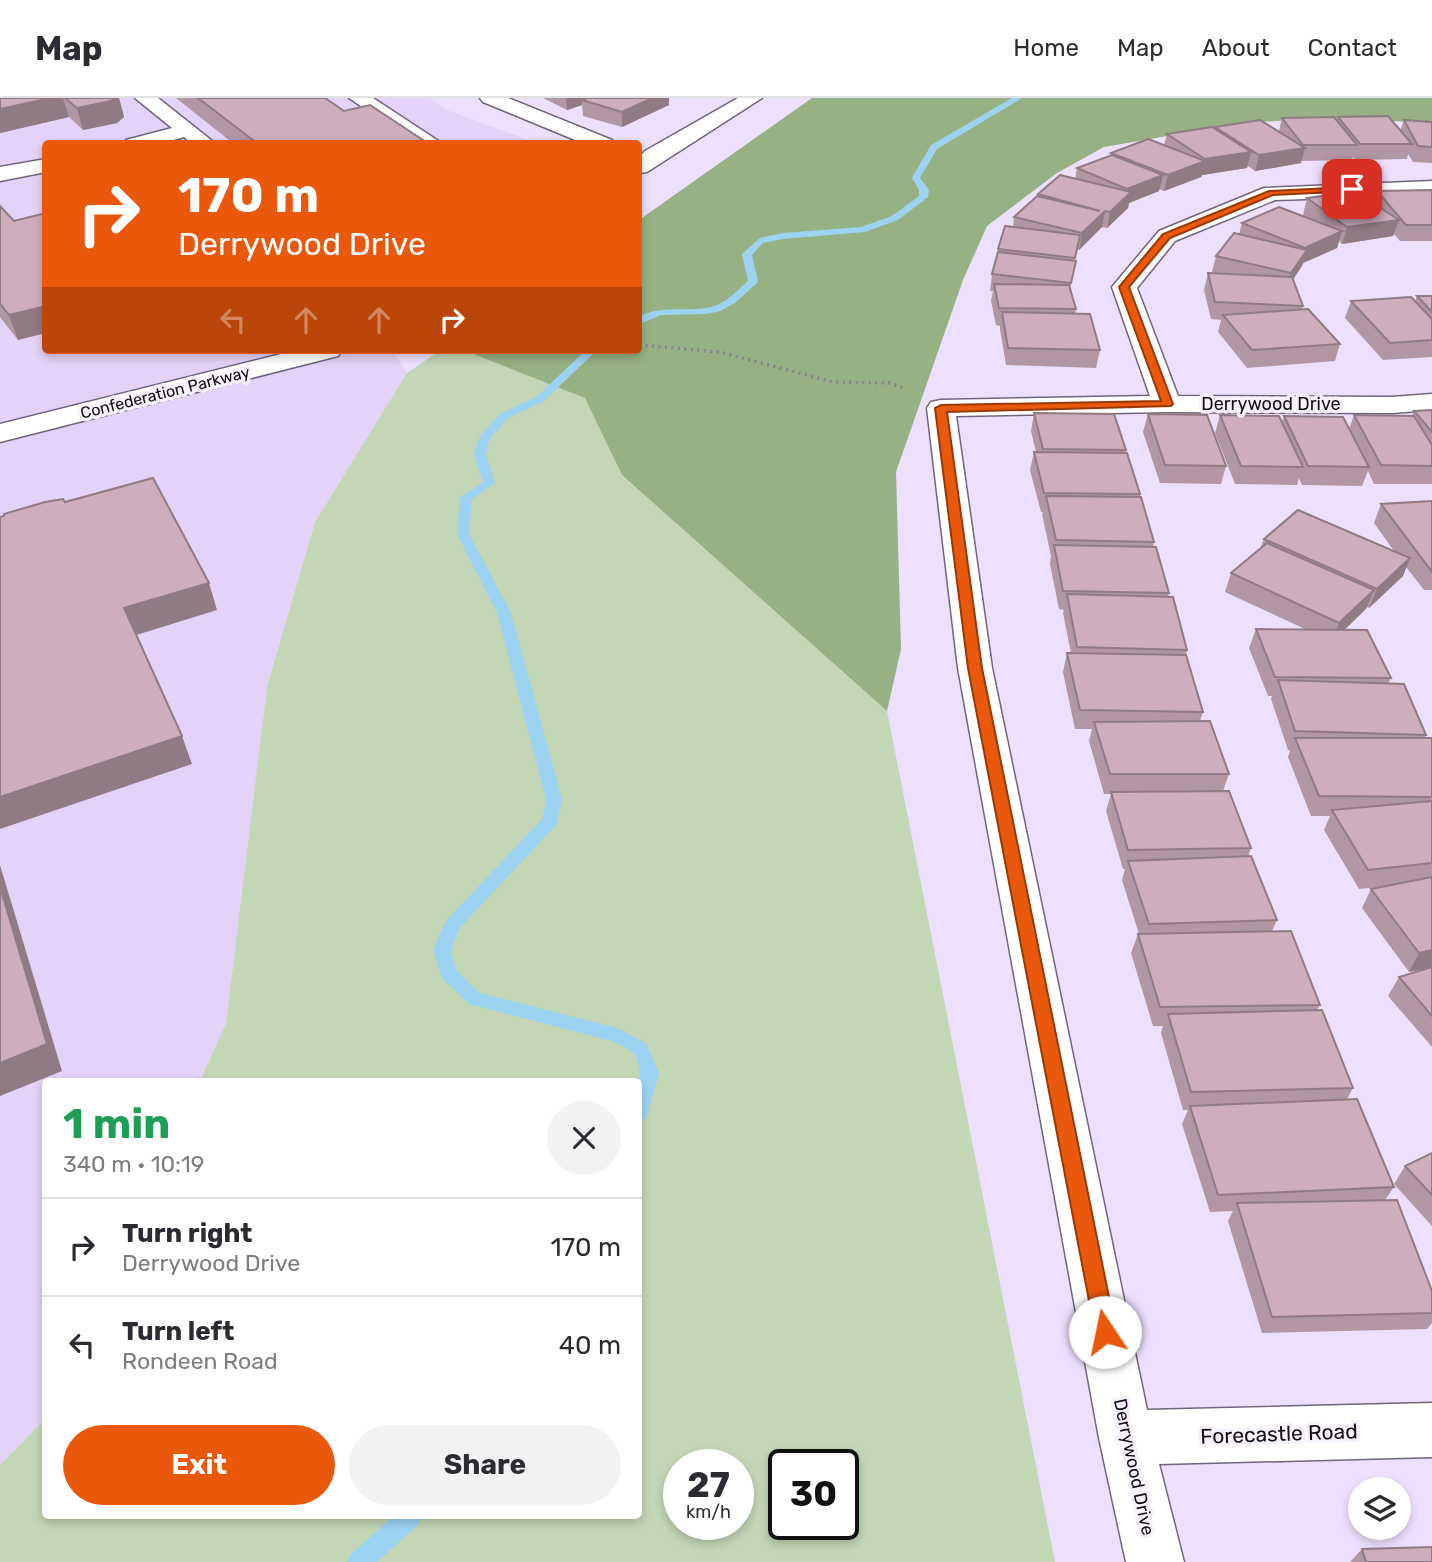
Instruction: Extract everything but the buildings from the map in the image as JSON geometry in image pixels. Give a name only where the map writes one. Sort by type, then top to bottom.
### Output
[{"type":"street","points":[[145,98],[201,140]]},
{"type":"street","points":[[359,98],[427,140]]},
{"type":"street","points":[[490,98],[595,140]]},
{"type":"street","points":[[643,159],[752,98]]},
{"type":"street","points":[[149,140],[188,130]]},
{"type":"street","points":[[0,174],[42,166]]},
{"type":"street","points":[[1167,404],[1124,287],[1167,236],[1272,193],[1432,188]]},
{"type":"street","name":"Confederation Parkway","points":[[0,433],[313,354]]},
{"type":"street","name":"Derrywood Drive","points":[[1155,1562],[1126,1438],[975,668],[941,408],[1167,404],[1392,405],[1432,402]]},
{"type":"street","name":"Forecastle Road","points":[[1126,1438],[1432,1430]]},
{"type":"path","points":[[642,345],[720,352],[833,382],[890,383],[941,408]]},
{"type":"shaded area","points":[[0,98],[429,98],[447,110],[528,140],[42,140],[42,354],[395,354],[407,373],[315,522],[267,687],[226,1023],[201,1078],[42,1078],[42,1422],[0,1465]]},
{"type":"green space","points":[[812,98],[1432,98],[1432,123],[1328,118],[1243,123],[1104,147],[1057,173],[987,226],[963,280],[896,472],[901,649],[887,711],[622,475],[585,398],[473,354],[642,354],[642,218]]},
{"type":"green space","points":[[435,354],[473,354],[586,398],[622,475],[887,711],[1055,1562],[0,1562],[0,1465],[42,1422],[42,1519],[642,1519],[642,1078],[201,1078],[226,1023],[267,687],[315,522],[407,373]]},
{"type":"waterway","points":[[642,319],[660,312],[707,311],[731,301],[753,282],[747,254],[760,241],[783,236],[862,230],[895,218],[923,197],[924,190],[916,178],[934,147],[1018,98]]},
{"type":"waterway","points":[[588,354],[540,399],[504,416],[483,439],[480,455],[489,483],[466,497],[463,534],[504,613],[554,799],[551,820],[452,926],[442,950],[448,973],[475,999],[617,1035],[640,1048],[650,1073],[642,1102]]},
{"type":"waterway","points":[[359,1562],[408,1519]]},
{"type":"route","points":[[1105,1332],[975,668],[941,408],[1167,404],[1124,287],[1167,236],[1272,193],[1352,189]]}]
